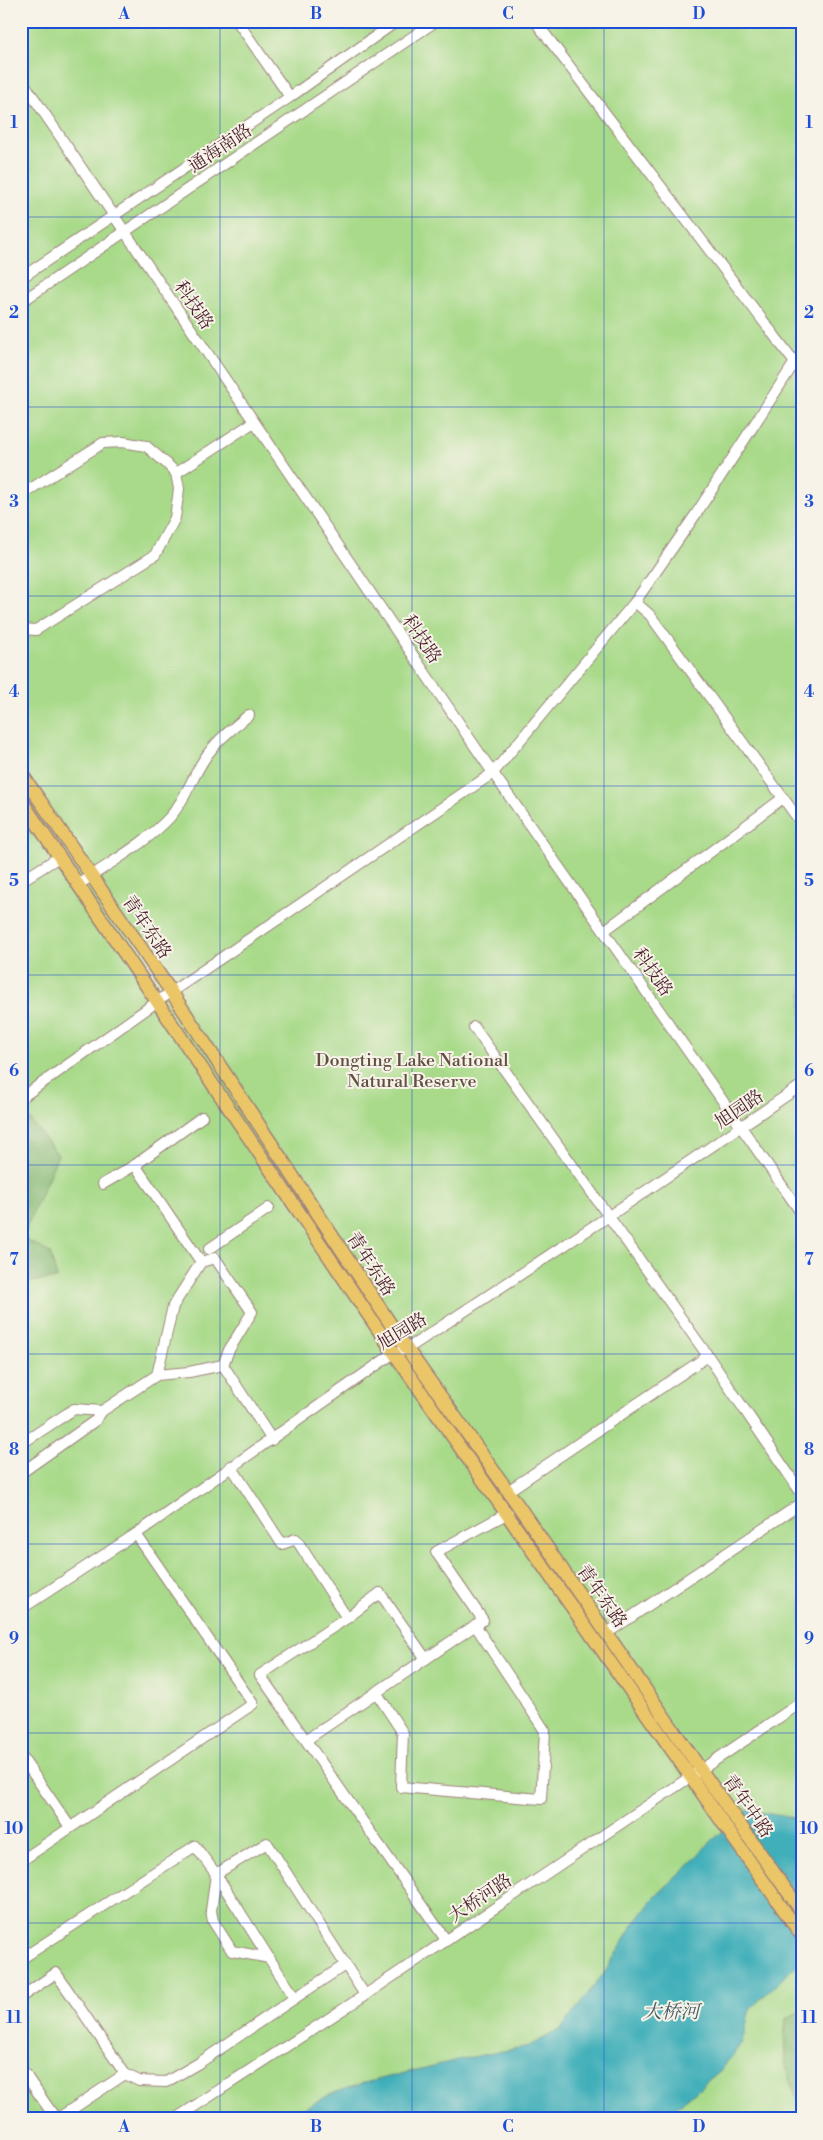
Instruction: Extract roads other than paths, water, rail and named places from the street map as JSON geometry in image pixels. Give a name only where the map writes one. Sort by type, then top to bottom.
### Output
[{"type":"main road","name":"青年东路","points":[[21,773],[172,993],[406,1349],[508,1491],[704,1774]]},
{"type":"main road","name":"青年东路","points":[[21,800],[394,1353],[508,1513],[698,1789],[802,1936]]},
{"type":"main road","name":"青年中路","points":[[704,1774],[802,1912]]},
{"type":"street","points":[[237,21],[290,97]]},
{"type":"street","name":"通海南路","points":[[21,278],[290,97],[398,21]]},
{"type":"street","name":"通海南路","points":[[21,302],[436,21]]},
{"type":"street","points":[[535,21],[798,360],[802,372]]},
{"type":"street","name":"科技路","points":[[21,80],[493,773],[802,1214]]},
{"type":"street","points":[[21,1098],[493,773],[635,602],[798,360]]},
{"type":"street","points":[[176,473],[254,422]]},
{"type":"street","points":[[21,495],[103,443],[123,442],[146,446],[166,463],[176,473],[179,490],[175,518],[154,554],[36,630],[21,629]]},
{"type":"street","points":[[635,602],[650,615],[802,824]]},
{"type":"street","points":[[78,885],[153,832],[171,816],[187,793],[205,758],[225,734],[249,715]]},
{"type":"street","points":[[604,931],[783,798]]},
{"type":"street","points":[[21,881],[59,857]]},
{"type":"street","points":[[474,1027],[708,1356],[802,1494]]},
{"type":"street","name":"旭园路","points":[[21,1609],[136,1534],[394,1353],[406,1349],[609,1216],[802,1086]]},
{"type":"street","points":[[104,1184],[202,1117]]},
{"type":"street","points":[[135,1164],[200,1259]]},
{"type":"street","points":[[157,1375],[173,1306],[200,1259],[212,1254],[269,1208]]},
{"type":"street","points":[[212,1254],[252,1312],[229,1350],[223,1365]]},
{"type":"street","points":[[508,1491],[708,1356]]},
{"type":"street","points":[[21,1473],[96,1420],[102,1411],[157,1375],[190,1372],[223,1365]]},
{"type":"street","points":[[223,1365],[272,1440]]},
{"type":"street","points":[[21,1444],[74,1409],[102,1411]]},
{"type":"street","points":[[231,1466],[282,1544],[296,1539],[347,1618]]},
{"type":"street","points":[[606,1633],[802,1503]]},
{"type":"street","points":[[306,1740],[483,1620],[436,1552],[508,1513]]},
{"type":"street","points":[[21,1861],[253,1704],[136,1534]]},
{"type":"street","points":[[426,1659],[380,1593],[347,1618],[260,1675],[446,1940]]},
{"type":"street","points":[[376,1692],[403,1733],[401,1787],[541,1799],[546,1731],[475,1625]]},
{"type":"street","name":"大桥河路","points":[[174,2119],[365,1995],[689,1776],[704,1774],[802,1702]]},
{"type":"street","points":[[21,1756],[70,1827]]},
{"type":"street","points":[[216,1874],[267,1844],[365,1995]]},
{"type":"street","points":[[21,1959],[195,1846],[216,1874],[295,1998]]},
{"type":"street","points":[[216,1874],[211,1911],[213,1921],[232,1951],[269,1958]]},
{"type":"street","points":[[21,1997],[56,1973],[125,2074],[139,2081],[166,2082],[199,2063],[345,1964]]},
{"type":"street","points":[[23,2075],[57,2119],[125,2074]]},
{"type":"water","name":"大桥河","points":[[747,1810],[794,1818],[802,1815],[802,1960],[750,2009],[742,2042],[722,2069],[673,2110],[667,2119],[283,2119],[331,2094],[364,2083],[462,2059],[529,2046],[561,2029],[607,1969],[631,1928],[653,1899],[705,1847]]},
{"type":"park label","name":"Dongting Lake National Natural Reserve","points":[[412,1070]]}]
